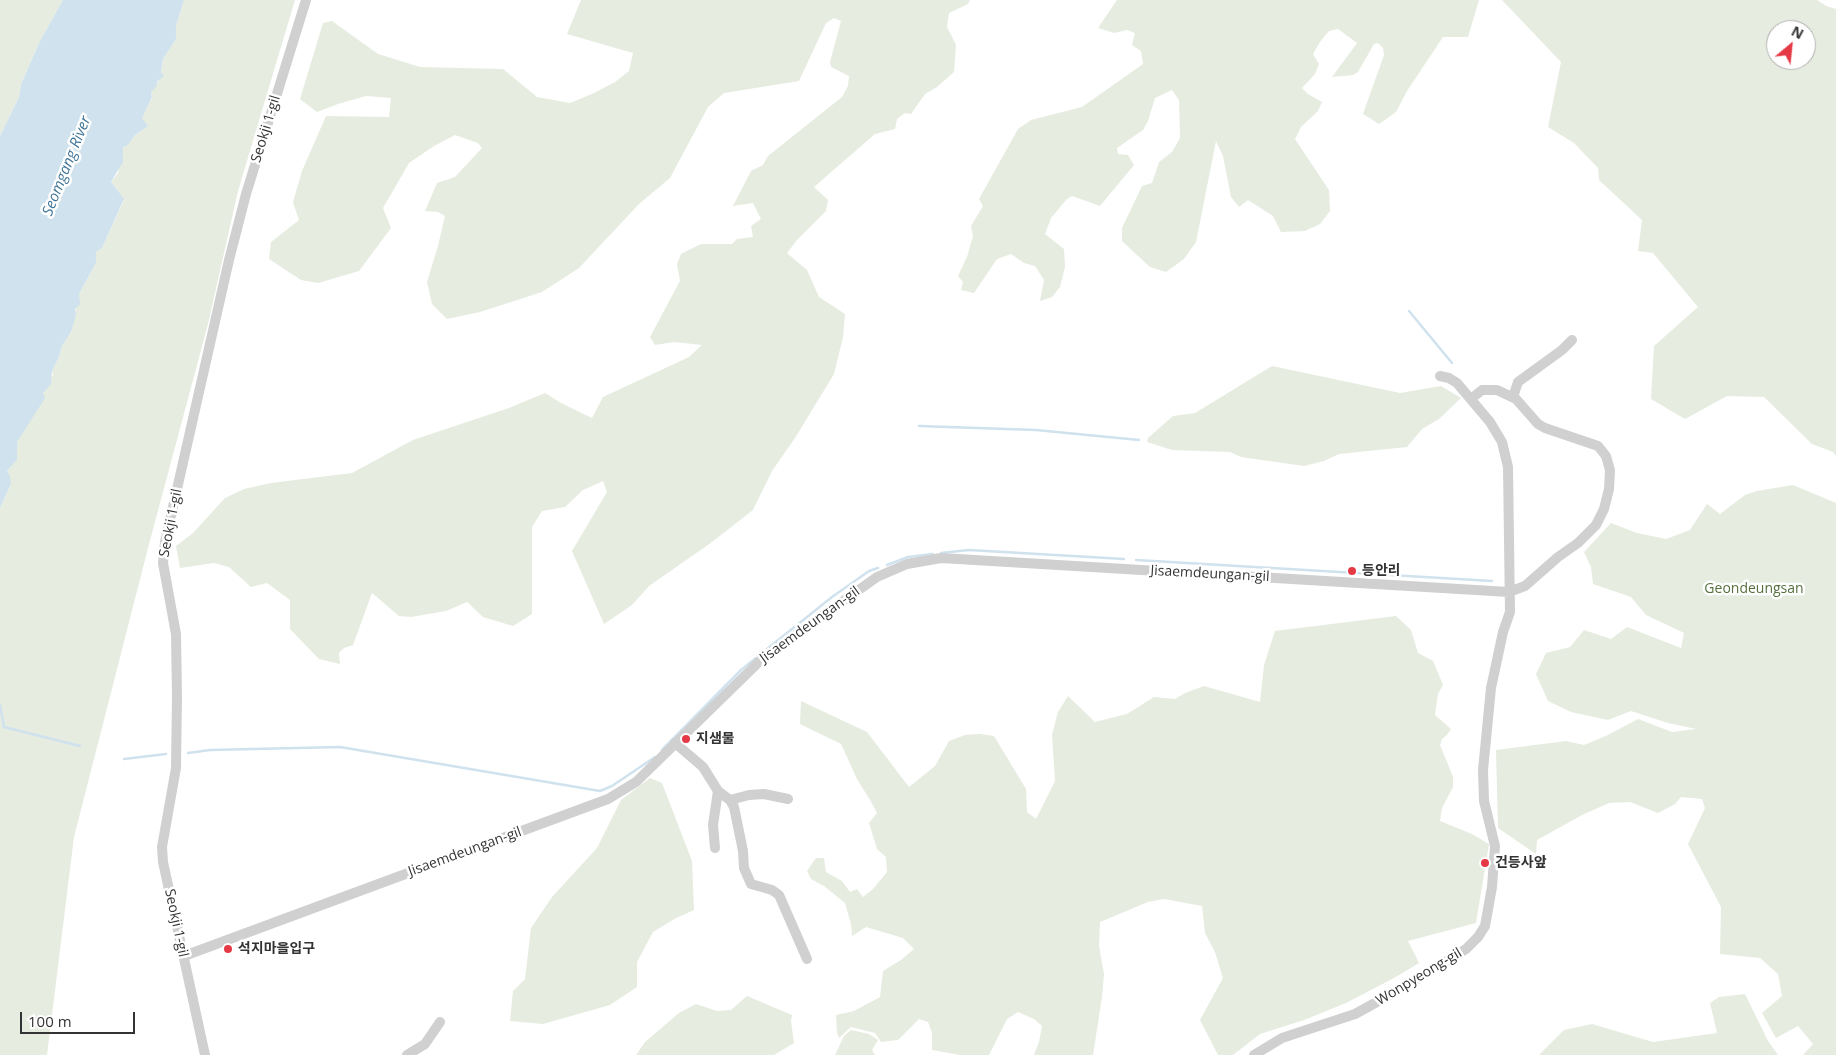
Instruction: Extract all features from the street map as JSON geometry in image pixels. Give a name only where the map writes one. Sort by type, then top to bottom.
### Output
[{"type":"street","name":"Seokji 1-gil","points":[[205,1055],[163,862],[162,847],[176,768],[177,696],[176,634],[163,563],[165,542],[246,194],[306,0]]},
{"type":"street","points":[[1513,397],[1518,382],[1562,350],[1572,340]]},
{"type":"street","points":[[1440,376],[1449,378],[1457,383],[1490,422],[1502,442],[1508,466],[1509,592],[1525,586],[1558,557],[1578,543],[1596,525],[1604,509],[1609,489],[1610,470],[1606,456],[1598,446],[1538,424],[1516,398],[1497,390],[1482,390],[1471,399]]},
{"type":"street","name":"Jisaemdeungan-gil","points":[[184,956],[608,799],[636,782],[764,658],[832,607],[877,577],[906,564],[941,558],[1509,592]]},
{"type":"street","name":"Wonpyeong-gil","points":[[1254,1055],[1282,1038],[1355,1014],[1406,986],[1466,949],[1478,937],[1485,926],[1492,887],[1495,846],[1484,801],[1483,770],[1491,688],[1503,632],[1510,612],[1509,592]]},
{"type":"street","points":[[676,743],[703,767],[718,792],[730,800],[734,807],[743,851],[744,868],[751,884],[772,890],[779,895],[807,960]]},
{"type":"street","points":[[715,848],[713,825],[718,792]]},
{"type":"street","points":[[730,800],[749,795],[764,794],[788,800]]},
{"type":"street","points":[[407,1055],[425,1044],[440,1022]]},
{"type":"green space","points":[[0,0],[63,0],[41,39],[21,84],[19,97],[0,136]]},
{"type":"green space","points":[[184,0],[295,0],[238,191],[208,324],[74,837],[47,1055],[0,1055],[0,508],[11,484],[7,471],[17,460],[17,442],[53,375],[52,371],[62,346],[71,332],[79,294],[96,263],[96,252],[102,248],[124,200],[111,182],[118,173],[122,147],[128,145],[135,135],[148,126],[141,118],[152,98],[151,92],[160,79],[163,59],[176,39],[176,26]]},
{"type":"green space","points":[[581,0],[970,0],[968,4],[949,13],[947,27],[956,45],[954,72],[937,87],[925,94],[911,114],[905,113],[897,119],[895,129],[875,134],[814,187],[828,200],[826,211],[797,240],[787,253],[807,270],[819,297],[845,314],[843,337],[834,374],[795,438],[772,471],[753,510],[712,542],[649,586],[632,605],[604,624],[572,551],[607,492],[603,481],[583,490],[565,507],[542,511],[532,527],[532,614],[513,626],[483,617],[467,602],[446,611],[411,617],[399,616],[372,593],[353,645],[344,648],[339,653],[340,664],[319,659],[290,629],[290,600],[267,583],[251,587],[229,567],[214,563],[180,568],[176,546],[193,533],[225,498],[244,489],[271,483],[352,473],[413,440],[509,408],[545,393],[592,418],[603,397],[689,357],[702,345],[674,342],[655,345],[650,337],[680,281],[677,264],[681,254],[701,244],[732,244],[737,239],[753,237],[751,226],[761,219],[753,203],[733,206],[751,171],[763,165],[768,156],[842,97],[848,86],[849,76],[831,67],[830,62],[841,21],[834,18],[826,23],[799,81],[724,93],[708,107],[670,178],[639,204],[579,268],[542,292],[480,312],[447,319],[432,304],[427,282],[445,216],[438,212],[425,211],[437,183],[455,177],[482,148],[478,143],[455,135],[434,146],[409,163],[383,208],[391,228],[359,271],[318,283],[301,280],[269,259],[271,242],[299,220],[293,202],[302,171],[326,116],[389,117],[391,98],[366,96],[317,112],[300,99],[323,23],[332,21],[378,54],[420,67],[503,69],[537,97],[570,103],[615,82],[629,71],[633,53],[567,34]]},
{"type":"green space","points":[[1117,0],[1479,0],[1468,37],[1443,37],[1407,91],[1396,112],[1379,124],[1363,114],[1384,55],[1383,48],[1378,43],[1374,44],[1358,72],[1353,75],[1332,77],[1357,43],[1338,29],[1329,31],[1320,42],[1313,54],[1319,64],[1315,74],[1302,88],[1322,102],[1318,111],[1301,127],[1295,139],[1329,190],[1330,211],[1320,224],[1305,231],[1281,232],[1273,216],[1248,200],[1239,207],[1231,197],[1223,156],[1216,141],[1196,242],[1184,259],[1166,272],[1150,267],[1122,241],[1122,228],[1142,186],[1152,183],[1159,162],[1172,152],[1180,138],[1179,100],[1172,90],[1155,98],[1148,121],[1143,130],[1117,148],[1118,154],[1128,155],[1134,165],[1100,206],[1072,196],[1066,200],[1051,218],[1045,234],[1064,249],[1065,267],[1060,287],[1052,297],[1040,301],[1044,280],[1035,266],[1024,263],[1011,254],[997,259],[974,293],[961,290],[963,282],[958,276],[967,257],[973,236],[971,226],[983,206],[979,199],[1018,129],[1031,120],[1082,107],[1143,64],[1141,51],[1132,45],[1135,33],[1127,30],[1114,33],[1098,28]]},
{"type":"green space","points":[[1502,0],[1817,0],[1826,6],[1836,9],[1836,456],[1833,452],[1812,444],[1764,397],[1727,396],[1685,419],[1651,399],[1654,346],[1698,307],[1653,253],[1638,251],[1642,220],[1599,180],[1598,168],[1574,143],[1548,127],[1561,62]]},
{"type":"green space","points":[[1272,366],[1400,393],[1441,386],[1461,398],[1439,419],[1422,429],[1407,447],[1339,454],[1324,461],[1304,466],[1241,457],[1230,452],[1172,450],[1147,442],[1148,438],[1173,416],[1195,413]]},
{"type":"green space","name":"Geondeungsan","points":[[1793,485],[1836,503],[1836,1055],[1803,1055],[1813,1044],[1798,1026],[1776,1038],[1762,1013],[1782,996],[1778,974],[1760,958],[1720,954],[1721,907],[1688,844],[1705,808],[1702,799],[1681,797],[1675,804],[1658,813],[1630,802],[1609,803],[1582,815],[1537,840],[1536,854],[1498,828],[1496,750],[1566,741],[1584,745],[1638,719],[1672,732],[1696,729],[1668,723],[1631,711],[1608,720],[1571,712],[1548,701],[1536,674],[1546,653],[1570,647],[1584,630],[1611,639],[1627,627],[1681,648],[1684,633],[1646,615],[1631,597],[1593,584],[1591,567],[1584,552],[1611,523],[1637,533],[1666,539],[1690,530],[1707,504],[1720,514],[1745,495]]},
{"type":"green space","points":[[1396,616],[1411,630],[1418,653],[1433,661],[1443,685],[1438,694],[1435,715],[1451,729],[1442,739],[1440,745],[1453,777],[1453,787],[1442,808],[1440,821],[1472,834],[1489,844],[1476,923],[1408,941],[1419,963],[1346,1003],[1304,1020],[1260,1034],[1233,1055],[1218,1055],[1200,1020],[1223,978],[1215,952],[1205,933],[1202,906],[1164,899],[1148,902],[1100,922],[1099,946],[1104,974],[1093,1055],[1034,1055],[1042,1026],[1034,1019],[1018,1012],[1007,1019],[989,1055],[960,1055],[932,1050],[932,1033],[928,1022],[919,1019],[898,1040],[881,1042],[875,1033],[851,1027],[839,1038],[836,1015],[854,1011],[880,997],[883,971],[914,949],[903,938],[866,927],[852,936],[851,924],[845,903],[824,886],[811,879],[807,871],[816,858],[824,858],[826,872],[842,881],[850,892],[857,889],[863,897],[873,889],[887,872],[886,857],[877,849],[869,823],[877,813],[857,779],[841,744],[800,724],[801,701],[867,732],[909,787],[935,766],[949,741],[965,735],[980,734],[994,736],[1026,789],[1027,812],[1036,819],[1055,781],[1052,735],[1058,712],[1068,696],[1095,722],[1127,714],[1154,697],[1175,699],[1204,686],[1260,702],[1264,665],[1275,631]]},
{"type":"green space","points":[[650,778],[662,783],[692,861],[694,910],[653,932],[637,962],[637,987],[610,1005],[543,1024],[510,1021],[513,991],[525,979],[531,928],[552,897],[597,848],[621,800]]},
{"type":"green space","points":[[1745,994],[1768,1041],[1778,1055],[1539,1055],[1564,1030],[1592,1024],[1653,1042],[1717,1033],[1710,1003],[1719,997]]},
{"type":"green space","points":[[747,996],[792,1015],[794,1043],[774,1055],[636,1055],[645,1042],[679,1013],[696,1004],[717,1011],[731,1010]]},
{"type":"green space","points":[[851,1030],[869,1034],[878,1040],[872,1050],[875,1055],[835,1055],[844,1036]]},
{"type":"water","name":"Seomgang River","points":[[63,0],[184,0],[176,26],[176,39],[163,59],[161,72],[164,76],[157,82],[156,87],[151,92],[152,97],[142,118],[148,126],[135,135],[128,145],[123,147],[123,162],[111,182],[124,199],[102,248],[96,252],[96,263],[79,294],[80,304],[75,309],[76,315],[71,332],[62,346],[52,371],[51,384],[43,393],[45,398],[17,442],[17,460],[7,471],[11,484],[0,508],[0,136],[19,97],[21,84],[41,39]]},
{"type":"waterway","points":[[1409,311],[1452,363]]},
{"type":"waterway","points":[[919,426],[1036,430],[1139,440]]},
{"type":"waterway","points":[[941,553],[969,550],[1124,559]]},
{"type":"waterway","points":[[887,565],[908,557],[933,554]]},
{"type":"waterway","points":[[1136,560],[1492,581]]},
{"type":"waterway","points":[[767,649],[832,597],[869,571],[878,568]]},
{"type":"waterway","points":[[662,750],[741,670],[756,658]]},
{"type":"waterway","points":[[0,705],[4,727],[80,746]]},
{"type":"waterway","points":[[188,753],[210,750],[340,747],[600,791],[612,786],[655,757]]},
{"type":"waterway","points":[[124,759],[166,754]]},
{"type":"place","name":"등안리","points":[[1352,571]]},
{"type":"place","name":"지샘물","points":[[686,739]]},
{"type":"place","name":"건등사앞","points":[[1485,863]]},
{"type":"place","name":"석지마을입구","points":[[228,949]]}]
